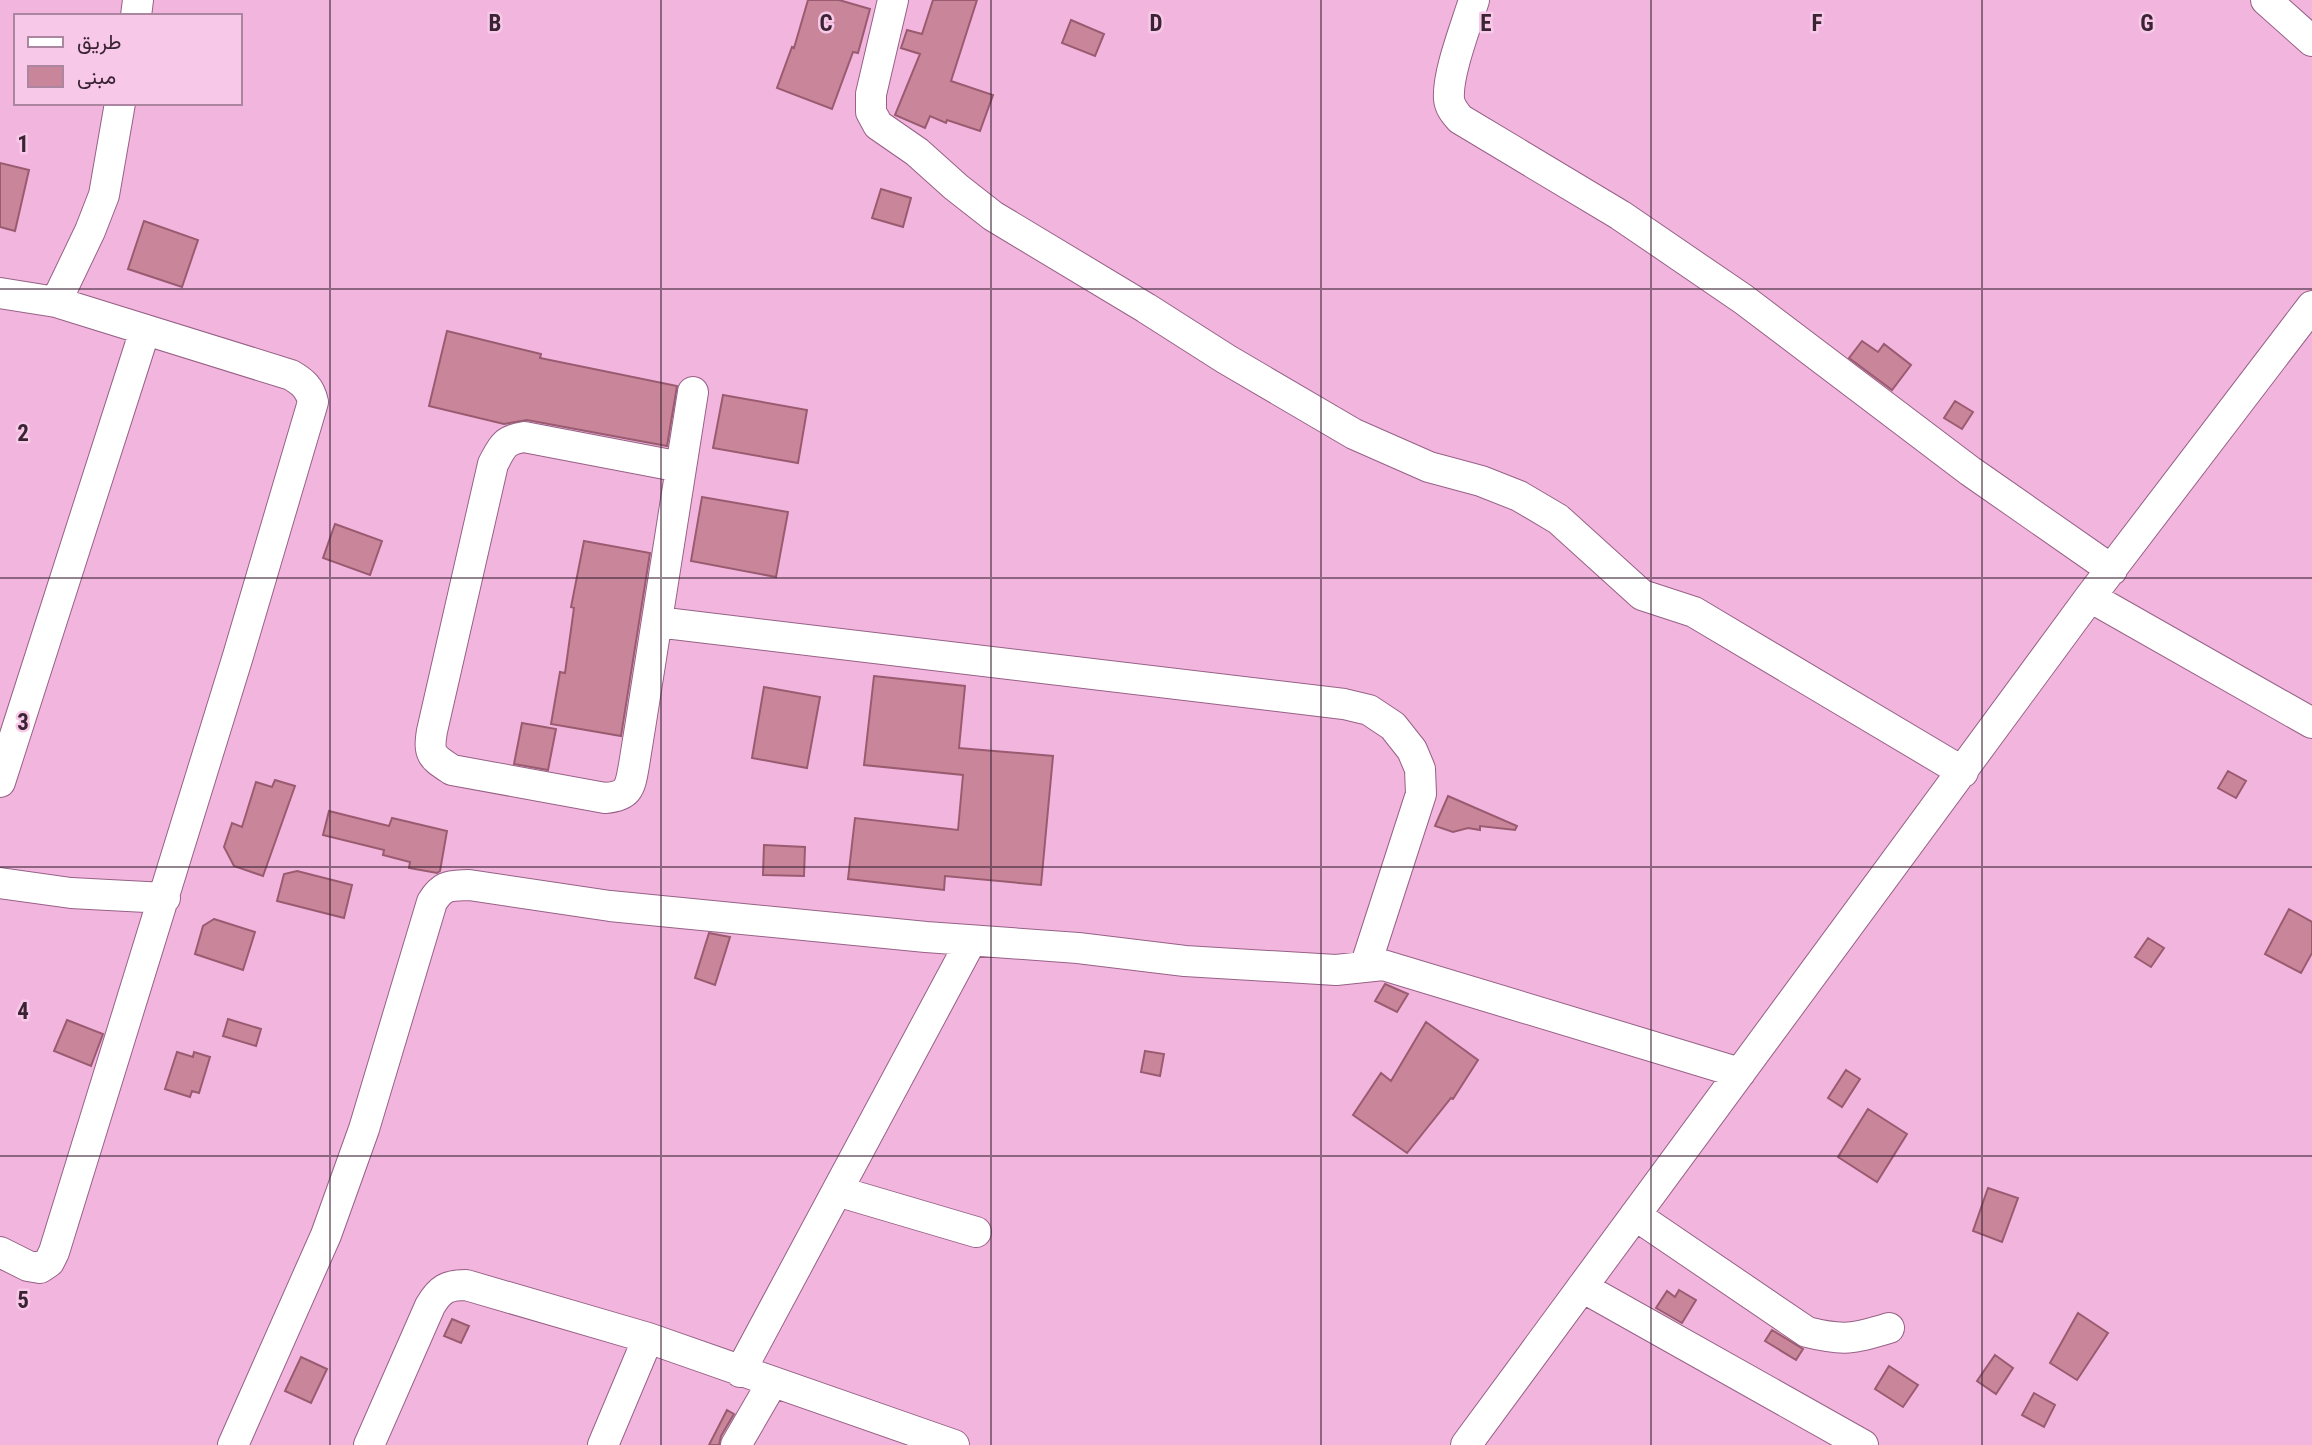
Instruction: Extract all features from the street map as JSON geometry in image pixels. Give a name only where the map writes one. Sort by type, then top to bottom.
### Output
[{"type":"street","points":[[893,0],[871,94],[871,112],[878,125],[917,152],[992,216],[1354,435],[1429,467],[1481,481],[1519,496],[1558,519],[1642,595],[1694,612],[1963,772]]},
{"type":"street","points":[[1474,0],[1450,82],[1449,100],[1452,110],[1460,119],[1620,215],[1744,299],[1970,471],[2112,570]]},
{"type":"street","points":[[2266,0],[2312,41]]},
{"type":"street","points":[[56,302],[104,195],[120,105]]},
{"type":"street","points":[[0,293],[56,302],[291,376],[303,382],[311,391],[313,401],[164,898],[50,1262],[40,1268],[29,1266],[0,1252]]},
{"type":"street","points":[[1466,1445],[2090,597],[2312,306]]},
{"type":"street","points":[[0,782],[145,330]]},
{"type":"street","points":[[681,467],[524,437],[511,439],[502,447],[493,464],[432,731],[429,748],[435,759],[452,770],[605,798],[620,797],[630,787],[693,393]]},
{"type":"street","points":[[2090,597],[2312,723]]},
{"type":"street","points":[[657,622],[1345,704],[1370,710],[1392,726],[1412,750],[1420,769],[1421,793],[1365,967]]},
{"type":"street","points":[[0,883],[71,893],[164,898]]},
{"type":"street","points":[[233,1445],[326,1235],[364,1129],[432,902],[439,891],[449,886],[469,885],[610,906],[971,941],[1078,948],[1185,961],[1336,970],[1383,965],[1740,1073]]},
{"type":"street","points":[[740,1372],[971,941]]},
{"type":"street","points":[[837,1191],[976,1232]]},
{"type":"street","points":[[1635,1215],[1807,1332],[1836,1339],[1863,1336],[1889,1328]]},
{"type":"street","points":[[369,1445],[430,1306],[438,1292],[450,1284],[466,1285],[648,1338],[954,1445]]},
{"type":"street","points":[[1582,1287],[1863,1445]]},
{"type":"street","points":[[603,1445],[648,1338]]},
{"type":"street","points":[[736,1445],[772,1383]]},
{"type":"building","points":[[808,0],[839,0],[870,9],[858,53],[853,52],[832,109],[777,88],[792,47],[794,48]]},
{"type":"building","points":[[933,0],[977,0],[951,81],[993,95],[980,131],[947,120],[946,123],[930,116],[925,128],[895,115],[920,54],[901,48],[907,30],[922,34]]},
{"type":"building","points":[[1071,20],[1104,34],[1095,56],[1062,43]]},
{"type":"building","points":[[0,163],[29,170],[15,231],[0,227]]},
{"type":"building","points":[[881,189],[911,198],[903,227],[872,218]]},
{"type":"building","points":[[144,221],[198,240],[182,287],[128,269]]},
{"type":"building","points":[[447,331],[541,354],[540,358],[677,386],[667,446],[527,420],[504,424],[429,406]]},
{"type":"building","points":[[1862,341],[1878,352],[1884,344],[1911,365],[1892,390],[1849,358]]},
{"type":"building","points":[[723,395],[807,410],[798,463],[713,448]]},
{"type":"building","points":[[1955,401],[1973,412],[1962,429],[1944,418]]},
{"type":"building","points":[[702,497],[788,512],[776,577],[691,561]]},
{"type":"building","points":[[335,524],[382,541],[370,575],[323,558]]},
{"type":"building","points":[[584,541],[650,553],[621,736],[551,724],[560,672],[565,673],[574,608],[571,607]]},
{"type":"building","points":[[874,676],[965,686],[959,748],[1053,756],[1041,885],[945,876],[944,890],[848,879],[855,818],[958,830],[963,775],[864,765]]},
{"type":"building","points":[[764,687],[820,697],[807,768],[752,758]]},
{"type":"building","points":[[522,723],[556,729],[548,770],[514,764]]},
{"type":"building","points":[[2228,771],[2246,781],[2236,798],[2218,788]]},
{"type":"building","points":[[275,780],[295,786],[263,876],[234,866],[224,847],[232,823],[242,827],[256,782],[272,787]]},
{"type":"building","points":[[1448,796],[1517,826],[1515,830],[1480,826],[1480,830],[1468,828],[1453,832],[1435,826]]},
{"type":"building","points":[[329,811],[389,826],[392,818],[447,831],[440,871],[437,873],[409,868],[410,862],[383,855],[384,850],[323,835]]},
{"type":"building","points":[[764,845],[805,847],[804,876],[763,875]]},
{"type":"building","points":[[297,871],[352,885],[344,918],[277,901],[284,874]]},
{"type":"building","points":[[2289,909],[2312,922],[2312,953],[2301,973],[2265,954]]},
{"type":"building","points":[[214,919],[255,932],[243,970],[195,954],[203,926]]},
{"type":"building","points":[[709,933],[730,937],[715,985],[695,978]]},
{"type":"building","points":[[2148,938],[2164,948],[2151,967],[2135,957]]},
{"type":"building","points":[[1385,984],[1408,994],[1397,1012],[1375,1001]]},
{"type":"building","points":[[228,1019],[261,1029],[256,1046],[223,1036]]},
{"type":"building","points":[[67,1020],[103,1034],[91,1066],[54,1051]]},
{"type":"building","points":[[1426,1022],[1478,1060],[1453,1099],[1451,1098],[1407,1153],[1353,1115],[1381,1073],[1391,1081]]},
{"type":"building","points":[[1145,1051],[1164,1054],[1160,1076],[1141,1072]]},
{"type":"building","points":[[177,1052],[193,1057],[194,1052],[210,1057],[199,1093],[192,1091],[190,1097],[165,1089]]},
{"type":"building","points":[[1846,1070],[1860,1079],[1842,1107],[1828,1098]]},
{"type":"building","points":[[1868,1109],[1907,1134],[1877,1182],[1838,1157]]},
{"type":"building","points":[[1988,1188],[2018,1198],[2002,1242],[1973,1231]]},
{"type":"building","points":[[1679,1290],[1696,1300],[1682,1323],[1656,1308],[1667,1291],[1675,1297]]},
{"type":"building","points":[[2078,1313],[2108,1333],[2077,1380],[2050,1363]]},
{"type":"building","points":[[452,1319],[469,1326],[461,1343],[444,1336]]},
{"type":"building","points":[[1772,1330],[1803,1349],[1796,1360],[1765,1341]]},
{"type":"building","points":[[1995,1355],[2013,1368],[1996,1394],[1977,1381]]},
{"type":"building","points":[[301,1357],[327,1369],[311,1403],[285,1391]]},
{"type":"building","points":[[1889,1366],[1918,1385],[1903,1407],[1875,1389]]},
{"type":"building","points":[[2034,1393],[2055,1405],[2044,1427],[2022,1415]]},
{"type":"building","points":[[727,1410],[734,1414],[721,1436],[719,1445],[709,1445]]}]
